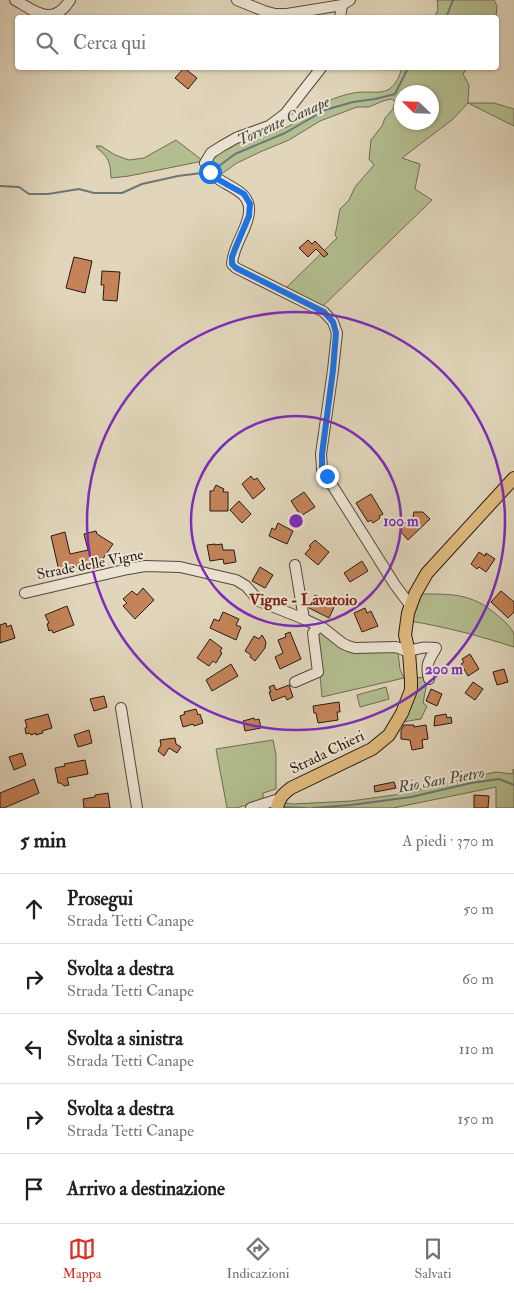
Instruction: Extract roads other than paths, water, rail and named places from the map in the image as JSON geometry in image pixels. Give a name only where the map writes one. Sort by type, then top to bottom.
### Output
[{"type":"main road","name":"Strada Chieri","points":[[278,804],[283,794],[291,788],[372,749],[388,735],[402,713],[410,690],[409,652],[405,635],[410,605],[419,586],[427,573],[514,478]]},
{"type":"street","points":[[15,0],[42,15]]},
{"type":"street","points":[[55,15],[66,7],[70,0]]},
{"type":"street","points":[[237,0],[275,14],[287,14],[346,2]]},
{"type":"street","points":[[341,15],[346,2]]},
{"type":"street","points":[[319,70],[285,114],[269,126],[236,138],[211,153],[206,163],[209,171],[219,180],[244,194],[250,204],[249,216],[232,257],[232,264],[236,268],[324,312],[333,322],[336,333],[322,454],[322,469],[395,585],[410,605]]},
{"type":"street","points":[[295,565],[304,618]]},
{"type":"street","name":"Strade delle Vigne","points":[[25,593],[144,566],[180,567],[236,580],[246,586],[259,601],[304,618],[319,626],[342,643],[355,648],[396,647],[409,652]]},
{"type":"street","points":[[295,682],[318,672],[313,633],[319,626]]},
{"type":"street","points":[[409,652],[424,647],[436,648],[428,663],[429,679]]},
{"type":"street","points":[[121,708],[137,808]]},
{"type":"street","name":"Strada Chieri","points":[[251,808],[278,804]]},
{"type":"waterway","name":"Torrente Canape","points":[[447,15],[453,0]]},
{"type":"waterway","name":"Torrente Canape","points":[[215,169],[235,154],[285,133],[325,110],[353,102],[395,94],[407,70]]},
{"type":"waterway","name":"Torrente Canape","points":[[0,186],[19,187],[29,194],[48,194],[79,189],[94,193],[122,193],[142,184],[202,173]]},
{"type":"waterway","name":"Rio San Pietro","points":[[312,808],[411,797],[471,783],[499,779],[514,785]]},
{"type":"waterway","name":"Rio San Pietro","points":[[283,807],[307,808]]},
{"type":"district","name":"Vigne - Lavatoio","points":[[303,599]]}]
